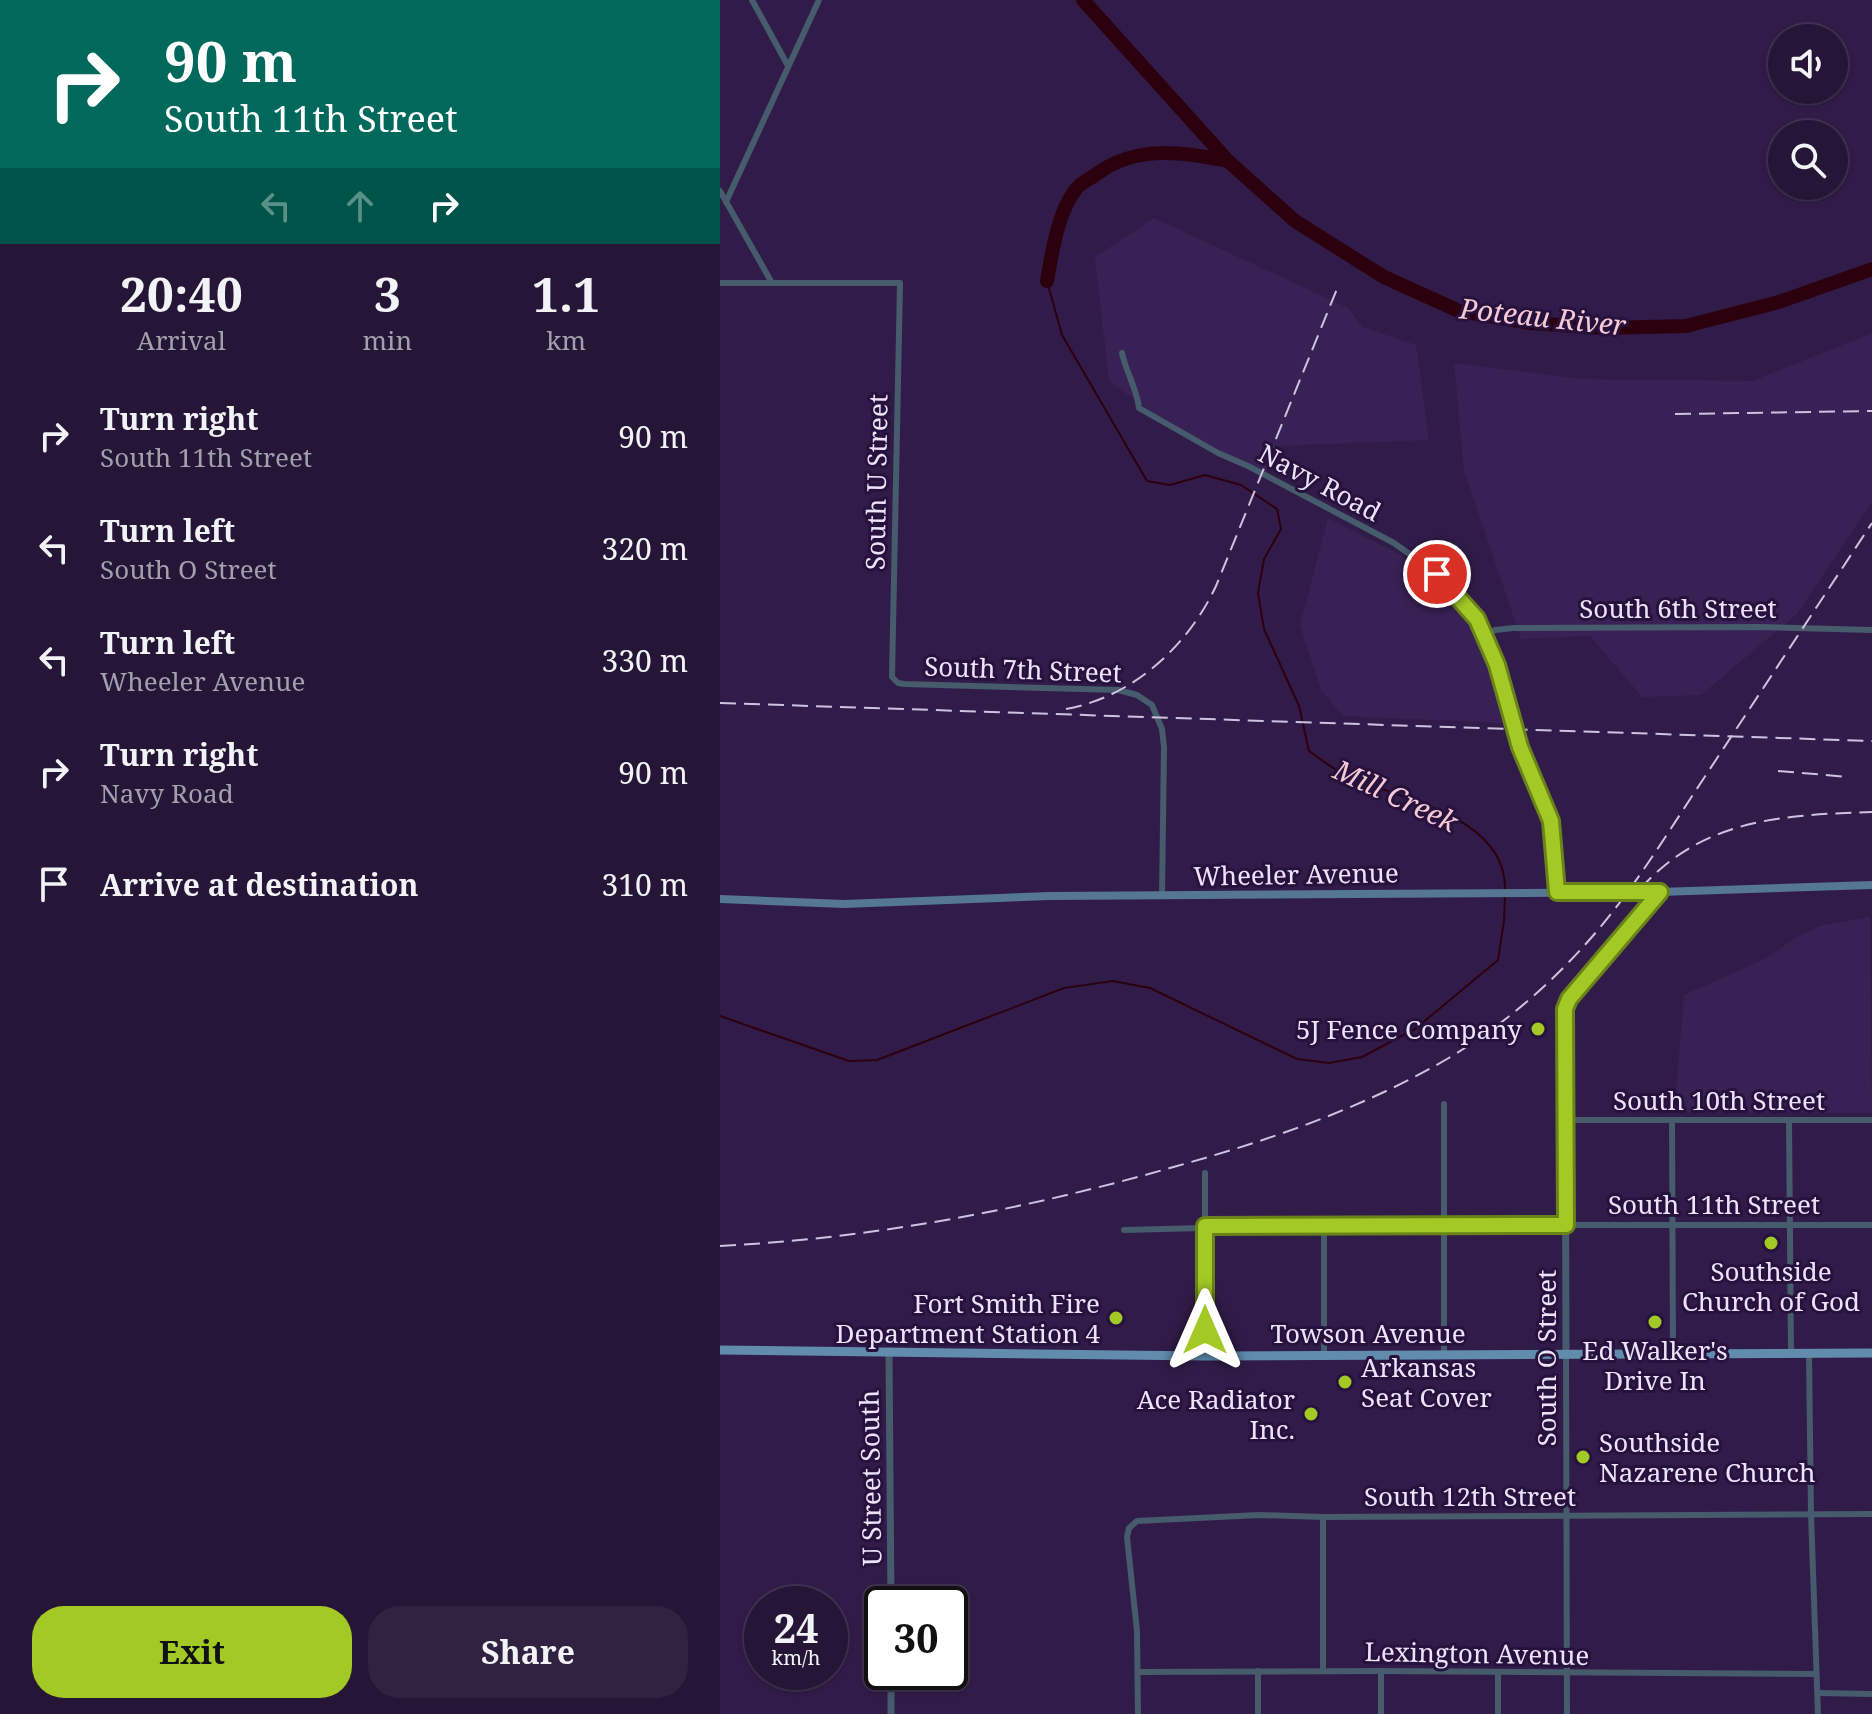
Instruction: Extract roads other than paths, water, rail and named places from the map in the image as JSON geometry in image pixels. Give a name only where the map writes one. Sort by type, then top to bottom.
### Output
[{"type":"main road","name":"Wheeler Avenue","points":[[720,899],[844,904],[1049,896],[1660,892],[1872,885]]},
{"type":"main road","name":"Towson Avenue","points":[[720,1350],[1205,1356],[1872,1353]]},
{"type":"street","points":[[752,0],[787,64]]},
{"type":"street","points":[[726,202],[819,0]]},
{"type":"street","points":[[720,191],[772,283],[720,283]]},
{"type":"street","name":"South U Street","points":[[772,283],[900,283],[891,672],[895,681]]},
{"type":"street","name":"Navy Road","points":[[1122,353],[1139,408],[1406,551],[1437,574],[1477,619],[1497,665],[1520,747],[1551,821],[1557,892]]},
{"type":"street","name":"South 6th Street","points":[[1485,635],[1495,630],[1513,628],[1872,630]]},
{"type":"street","name":"South 7th Street","points":[[895,681],[904,684],[1118,690],[1137,695],[1148,702],[1157,711],[1164,737],[1162,896]]},
{"type":"street","name":"South O Street","points":[[1567,1714],[1564,1014],[1566,1004],[1660,892]]},
{"type":"street","points":[[1444,1104],[1444,1355]]},
{"type":"street","name":"South 10th Street","points":[[1565,1120],[1872,1120]]},
{"type":"street","points":[[1672,1120],[1673,1354]]},
{"type":"street","points":[[1789,1121],[1791,1354]]},
{"type":"street","points":[[1205,1173],[1205,1356]]},
{"type":"street","points":[[1324,1225],[1324,1355]]},
{"type":"street","name":"South 11th Street","points":[[1124,1230],[1324,1225],[1872,1225]]},
{"type":"street","name":"U Street South","points":[[889,1351],[891,1586]]},
{"type":"street","points":[[1809,1354],[1818,1714]]},
{"type":"street","name":"South 12th Street","points":[[1138,1672],[1135,1603],[1127,1537],[1131,1525],[1147,1519],[1259,1515],[1872,1514]]},
{"type":"street","points":[[1323,1517],[1323,1671]]},
{"type":"street","points":[[1258,1671],[1258,1714]]},
{"type":"street","points":[[1381,1671],[1381,1714]]},
{"type":"street","points":[[1138,1672],[1138,1714]]},
{"type":"street","name":"Lexington Avenue","points":[[1138,1672],[1816,1674]]},
{"type":"street","points":[[1498,1673],[1498,1714]]},
{"type":"street","points":[[891,1690],[891,1714]]},
{"type":"street","points":[[1818,1693],[1872,1694]]},
{"type":"waterway","name":"Poteau River","points":[[1083,0],[1228,161],[1295,221],[1384,277],[1459,311],[1531,323],[1603,328],[1686,326],[1779,302],[1872,269]]},
{"type":"waterway","name":"Mill Creek","points":[[1047,281],[1060,220],[1070,197],[1084,182],[1113,164],[1144,155],[1177,153],[1228,161]]},
{"type":"waterway","name":"Mill Creek","points":[[1047,281],[1062,335],[1147,481],[1170,485],[1205,475],[1241,485],[1277,509],[1281,529],[1264,559],[1258,593],[1264,629],[1299,706],[1309,751],[1345,775],[1418,802],[1468,826],[1488,843],[1501,864],[1505,889]]},
{"type":"waterway","name":"Mill Creek","points":[[720,1016],[849,1061],[877,1060],[1064,988],[1113,981],[1150,988],[1297,1059],[1329,1063],[1362,1057],[1415,1029],[1498,960],[1505,895]]},
{"type":"railway","points":[[1066,709],[1091,703],[1136,681],[1174,648],[1204,608],[1216,586],[1339,284]]},
{"type":"railway","points":[[1675,414],[1872,411]]},
{"type":"railway","points":[[720,1246],[893,1229],[1065,1196],[1212,1156],[1315,1121],[1415,1077],[1467,1047],[1559,972],[1622,900],[1872,523]]},
{"type":"railway","points":[[720,703],[1872,741]]},
{"type":"railway","points":[[1778,771],[1849,777]]},
{"type":"railway","points":[[1640,889],[1665,865],[1691,847],[1718,834],[1776,819],[1872,812]]},
{"type":"place","name":"5J Fence Company","points":[[1538,1029]]},
{"type":"place","name":"Southside Church of God","points":[[1771,1243]]},
{"type":"place","name":"Fort Smith Fire Department Station 4","points":[[1116,1318]]},
{"type":"place","name":"Ed Walker's Drive In","points":[[1655,1322]]},
{"type":"place","name":"Arkansas Seat Cover","points":[[1345,1382]]},
{"type":"place","name":"Ace Radiator Inc.","points":[[1311,1414]]},
{"type":"place","name":"Southside Nazarene Church","points":[[1583,1457]]}]
